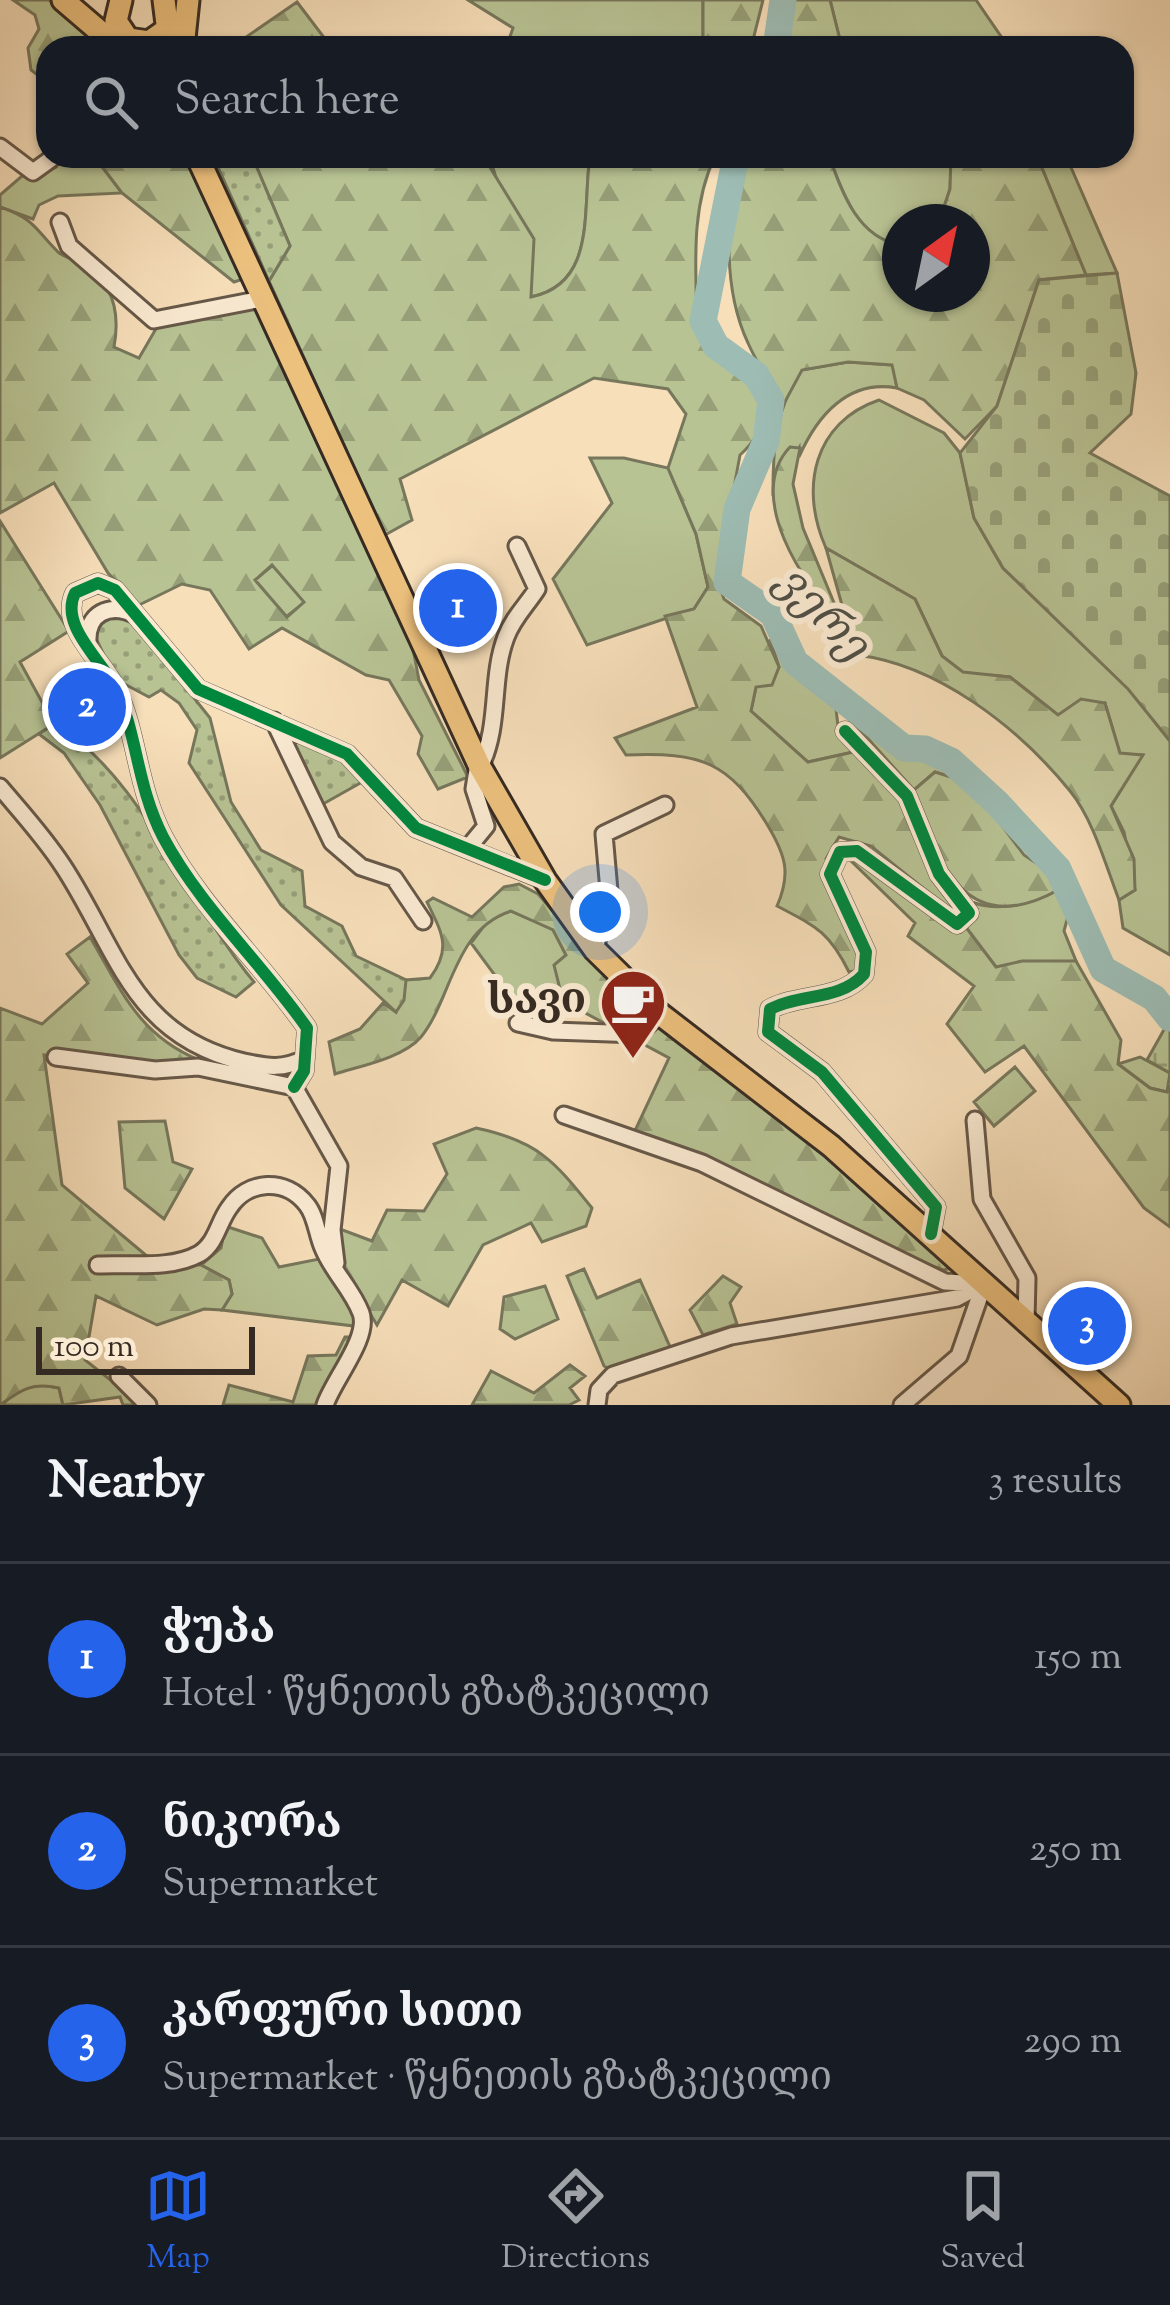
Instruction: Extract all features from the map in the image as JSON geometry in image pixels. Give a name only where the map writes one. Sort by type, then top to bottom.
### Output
[{"type":"main road","points":[[63,0],[117,36]]},
{"type":"main road","points":[[121,0],[125,36]]},
{"type":"main road","points":[[202,168],[479,764],[544,880],[595,950],[660,1014],[831,1146],[1119,1405]]},
{"type":"street","points":[[0,147],[25,171],[38,168]]},
{"type":"street","points":[[60,222],[69,246],[154,320],[262,299]]},
{"type":"street","points":[[468,848],[486,826],[474,789],[479,764],[494,733],[504,641],[515,616],[537,590],[517,545]]},
{"type":"street","points":[[294,1088],[305,1058],[307,1028],[236,945],[164,837],[138,779],[120,698],[69,607],[82,587],[98,584],[115,590],[198,689],[359,764],[406,822],[544,880]]},
{"type":"street","points":[[88,644],[88,627],[98,614],[118,608],[139,616]]},
{"type":"street","points":[[274,722],[332,842],[361,867],[394,878],[423,921]]},
{"type":"street","points":[[845,731],[907,796],[939,874],[969,914],[956,924],[857,850],[841,852],[830,874],[866,952],[864,974],[843,991],[781,1004],[770,1010],[765,1024],[767,1032],[823,1072],[936,1207],[931,1234]]},
{"type":"street","points":[[0,787],[67,871],[146,1008],[179,1036],[230,1058],[289,1067],[305,1058]]},
{"type":"street","points":[[595,950],[609,891],[604,834],[665,806]]},
{"type":"street","points":[[518,1023],[553,1031],[638,1034],[660,1014]]},
{"type":"street","points":[[56,1057],[142,1069],[198,1067],[294,1088],[339,1166],[332,1229],[337,1272]]},
{"type":"street","points":[[564,1114],[629,1142],[702,1163],[945,1282],[984,1284]]},
{"type":"street","points":[[974,1120],[982,1199],[1027,1278],[1026,1321]]},
{"type":"street","points":[[98,1264],[170,1263],[203,1252],[233,1201],[264,1184],[278,1185],[309,1206],[337,1272],[363,1317],[362,1334],[342,1364],[325,1405]]},
{"type":"street","points":[[597,1405],[599,1390],[613,1375],[731,1336],[957,1298],[984,1284]]},
{"type":"street","points":[[902,1405],[959,1356],[984,1284]]},
{"type":"street","points":[[119,1376],[148,1405]]},
{"type":"green space","points":[[13,0],[49,0],[94,36],[36,36],[36,74],[31,70],[28,48],[39,29],[35,15]]},
{"type":"green space","points":[[468,0],[703,0],[703,36],[510,36],[513,28]]},
{"type":"green space","points":[[703,0],[763,0],[754,36],[703,36]]},
{"type":"green space","points":[[790,0],[830,0],[839,36],[783,36]]},
{"type":"green space","points":[[830,0],[976,0],[1001,36],[839,36]]},
{"type":"green space","points":[[297,2],[323,36],[248,36]]},
{"type":"green space","points":[[54,168],[103,168],[122,193],[58,196],[39,205],[33,219],[0,207],[0,195],[22,176],[37,177]]},
{"type":"green space","points":[[103,168],[194,168],[246,278],[234,282],[122,193]]},
{"type":"green space","points":[[218,168],[257,168],[290,246],[269,281]]},
{"type":"green space","points":[[257,168],[490,168],[534,239],[531,297],[552,289],[577,261],[589,168],[710,168],[698,217],[697,324],[752,385],[762,418],[756,436],[740,455],[717,579],[724,599],[761,626],[779,667],[772,685],[756,687],[751,711],[808,762],[858,751],[905,799],[965,908],[959,917],[871,846],[839,837],[826,859],[862,956],[859,970],[849,972],[820,932],[777,906],[785,875],[782,856],[768,826],[740,787],[726,774],[694,759],[626,755],[615,738],[697,707],[665,616],[694,609],[708,587],[696,534],[668,468],[686,414],[668,389],[594,378],[400,479],[412,520],[385,535],[269,281],[290,246]]},
{"type":"green space","points":[[493,168],[589,168],[576,261],[567,277],[530,297]]},
{"type":"green space","points":[[740,168],[834,168],[853,211],[882,238],[882,312],[990,312],[990,204],[945,204],[951,168],[1042,168],[1086,275],[1039,280],[997,406],[965,439],[924,400],[897,388],[892,365],[848,362],[802,370],[780,411],[734,299],[729,250]]},
{"type":"green space","points":[[834,168],[951,168],[945,204],[882,204],[882,239],[853,211]]},
{"type":"green space","points":[[1042,168],[1071,168],[1117,273],[1086,275]]},
{"type":"green space","points":[[0,207],[28,220],[58,252],[102,281],[115,311],[114,347],[139,358],[157,327],[261,305],[410,634],[419,680],[468,777],[438,789],[418,754],[422,736],[389,680],[366,675],[282,628],[249,649],[210,590],[182,584],[139,605],[108,573],[54,483],[0,513]],"holes":[[[272,565],[304,602],[287,617],[255,580]]]},
{"type":"green space","points":[[1117,273],[1136,373],[1131,414],[1090,453],[1170,496],[1170,741],[1128,689],[1003,568],[974,518],[960,453],[997,406],[1039,280]]},
{"type":"green space","points":[[848,362],[893,365],[897,388],[864,389],[836,404],[799,457],[799,448],[773,491],[778,428],[801,370]]},
{"type":"green space","points":[[879,400],[944,433],[960,453],[974,518],[1003,568],[1129,689],[1170,741],[1170,955],[1123,928],[1119,900],[1135,890],[1124,832],[1111,806],[1142,755],[1120,754],[1105,703],[1058,715],[1010,677],[963,673],[942,656],[915,599],[826,548],[814,503],[818,460],[840,424]]},
{"type":"green space","points":[[790,447],[800,448],[793,484],[803,528],[842,622],[796,563],[776,514],[777,467]]},
{"type":"green space","points":[[590,458],[624,458],[668,468],[696,534],[708,587],[694,609],[587,645],[553,579],[612,503]]},
{"type":"green space","points":[[0,521],[69,631],[20,662],[54,724],[0,758]]},
{"type":"green space","points":[[826,548],[915,599],[942,656],[963,672],[1010,677],[1058,715],[1081,699],[1105,703],[1120,753],[1143,755],[1111,806],[1134,859],[1135,890],[1119,900],[1078,802],[1001,722],[916,671],[856,655]]},
{"type":"green space","points":[[273,565],[305,602],[286,617],[255,580]]},
{"type":"green space","points":[[118,615],[135,624],[210,718],[231,802],[261,850],[302,871],[305,906],[342,926],[356,956],[406,980],[404,1000],[396,1012],[281,905],[189,763],[197,730],[179,703],[161,690],[149,697],[115,679],[95,636],[98,625]]},
{"type":"green space","points":[[770,639],[789,665],[835,700],[838,726],[858,751],[808,762],[751,711],[756,687],[779,667]]},
{"type":"green space","points":[[848,708],[904,755],[937,760],[970,783],[935,772],[914,790],[846,714]]},
{"type":"green space","points":[[54,724],[112,773],[162,842],[254,982],[236,997],[197,978],[179,955],[100,805],[64,753],[39,734]]},
{"type":"green space","points":[[290,742],[321,747],[371,777],[323,804]]},
{"type":"green space","points":[[935,772],[970,783],[1024,855],[1054,875],[1058,890],[1027,903],[1001,906],[979,901],[961,888],[934,845],[914,790]]},
{"type":"green space","points":[[850,853],[965,926],[996,967],[1022,961],[1076,961],[1121,1040],[1118,1064],[1150,1088],[1167,1092],[1170,1087],[1170,1227],[1144,1208],[1024,1046],[985,1072],[947,1024],[974,986],[908,936],[915,923],[847,857]]},
{"type":"green space","points":[[1054,875],[1070,909],[1064,931],[1076,961],[996,967],[965,926],[974,920],[975,903],[1006,906],[1039,899],[1058,890]]},
{"type":"green space","points":[[519,884],[538,894],[612,980],[841,1164],[953,1268],[943,1270],[913,1259],[632,1137],[669,1058],[563,1001],[554,965],[566,955],[553,930],[511,911],[492,920],[465,949],[421,1037],[403,1051],[335,1074],[329,1042],[360,1029],[383,1003],[396,1012],[406,980],[430,978],[437,967],[442,940],[427,902],[433,898],[472,917],[504,887]]},
{"type":"green space","points":[[511,911],[553,929],[566,955],[555,965],[563,1001],[545,1020],[505,989],[471,943],[490,918]]},
{"type":"green space","points":[[90,937],[147,1025],[199,1060],[137,1064],[44,1055],[62,1185],[154,1262],[201,1265],[229,1280],[232,1294],[222,1310],[204,1309],[157,1325],[96,1296],[85,1360],[142,1405],[123,1405],[120,1397],[63,1405],[59,1388],[41,1386],[21,1391],[0,1405],[0,1008],[42,1024],[88,983],[67,954]]},
{"type":"green space","points":[[1170,1019],[1170,1073],[1147,1060]]},
{"type":"green space","points":[[1140,1057],[1170,1073],[1167,1092],[1150,1088],[1118,1064]]},
{"type":"green space","points":[[1015,1067],[1035,1091],[994,1126],[974,1102]]},
{"type":"green space","points":[[165,1121],[173,1162],[192,1169],[164,1219],[125,1188],[119,1122]]},
{"type":"green space","points":[[476,1128],[515,1139],[555,1165],[592,1208],[586,1226],[542,1242],[531,1223],[483,1245],[448,1306],[402,1280],[377,1325],[344,1270],[340,1229],[372,1241],[387,1210],[424,1211],[447,1174],[434,1144]]},
{"type":"green space","points":[[225,1226],[262,1238],[279,1267],[319,1259],[330,1267],[357,1318],[354,1326],[222,1310],[232,1294],[229,1280],[201,1265],[221,1248]]},
{"type":"green space","points":[[584,1269],[597,1298],[640,1280],[671,1349],[612,1370],[604,1366],[567,1276]]},
{"type":"green space","points":[[723,1276],[741,1287],[730,1303],[737,1324],[703,1335],[690,1310]]},
{"type":"green space","points":[[545,1286],[558,1319],[515,1339],[500,1329],[504,1297]]},
{"type":"green space","points":[[345,1337],[355,1337],[321,1405],[223,1405],[229,1385],[293,1402],[308,1356],[336,1355]]},
{"type":"green space","points":[[570,1365],[585,1376],[570,1388],[579,1400],[569,1405],[472,1405],[491,1371],[534,1393]]},
{"type":"green space","points":[[38,1384],[59,1388],[63,1405],[2,1405],[16,1391]]},
{"type":"waterway","name":"ვერე","points":[[778,36],[783,0]]},
{"type":"waterway","name":"ვერე","points":[[734,168],[703,321],[716,346],[756,375],[771,400],[766,441],[737,509],[727,582],[773,614],[795,662],[904,748],[925,749],[951,761],[997,803],[1058,869],[1103,969],[1154,998],[1170,1018]]},
{"type":"cycle path","points":[[294,1087],[304,1071],[307,1028],[195,888],[163,837],[116,689],[77,630],[72,605],[75,593],[98,583],[115,590],[198,689],[347,754],[416,828],[545,880]]},
{"type":"cycle path","points":[[845,731],[907,796],[939,874],[969,913],[957,924],[857,851],[840,852],[830,874],[866,952],[864,974],[844,989],[770,1009],[768,1032],[822,1072],[936,1207],[931,1234]]},
{"type":"place","name":"ჭუპა","points":[[458,608]]},
{"type":"place","name":"ნიკორა","points":[[87,707]]},
{"type":"place","name":"სავი","points":[[633,1061]]},
{"type":"place","name":"კარფური სითი","points":[[1087,1326]]}]
